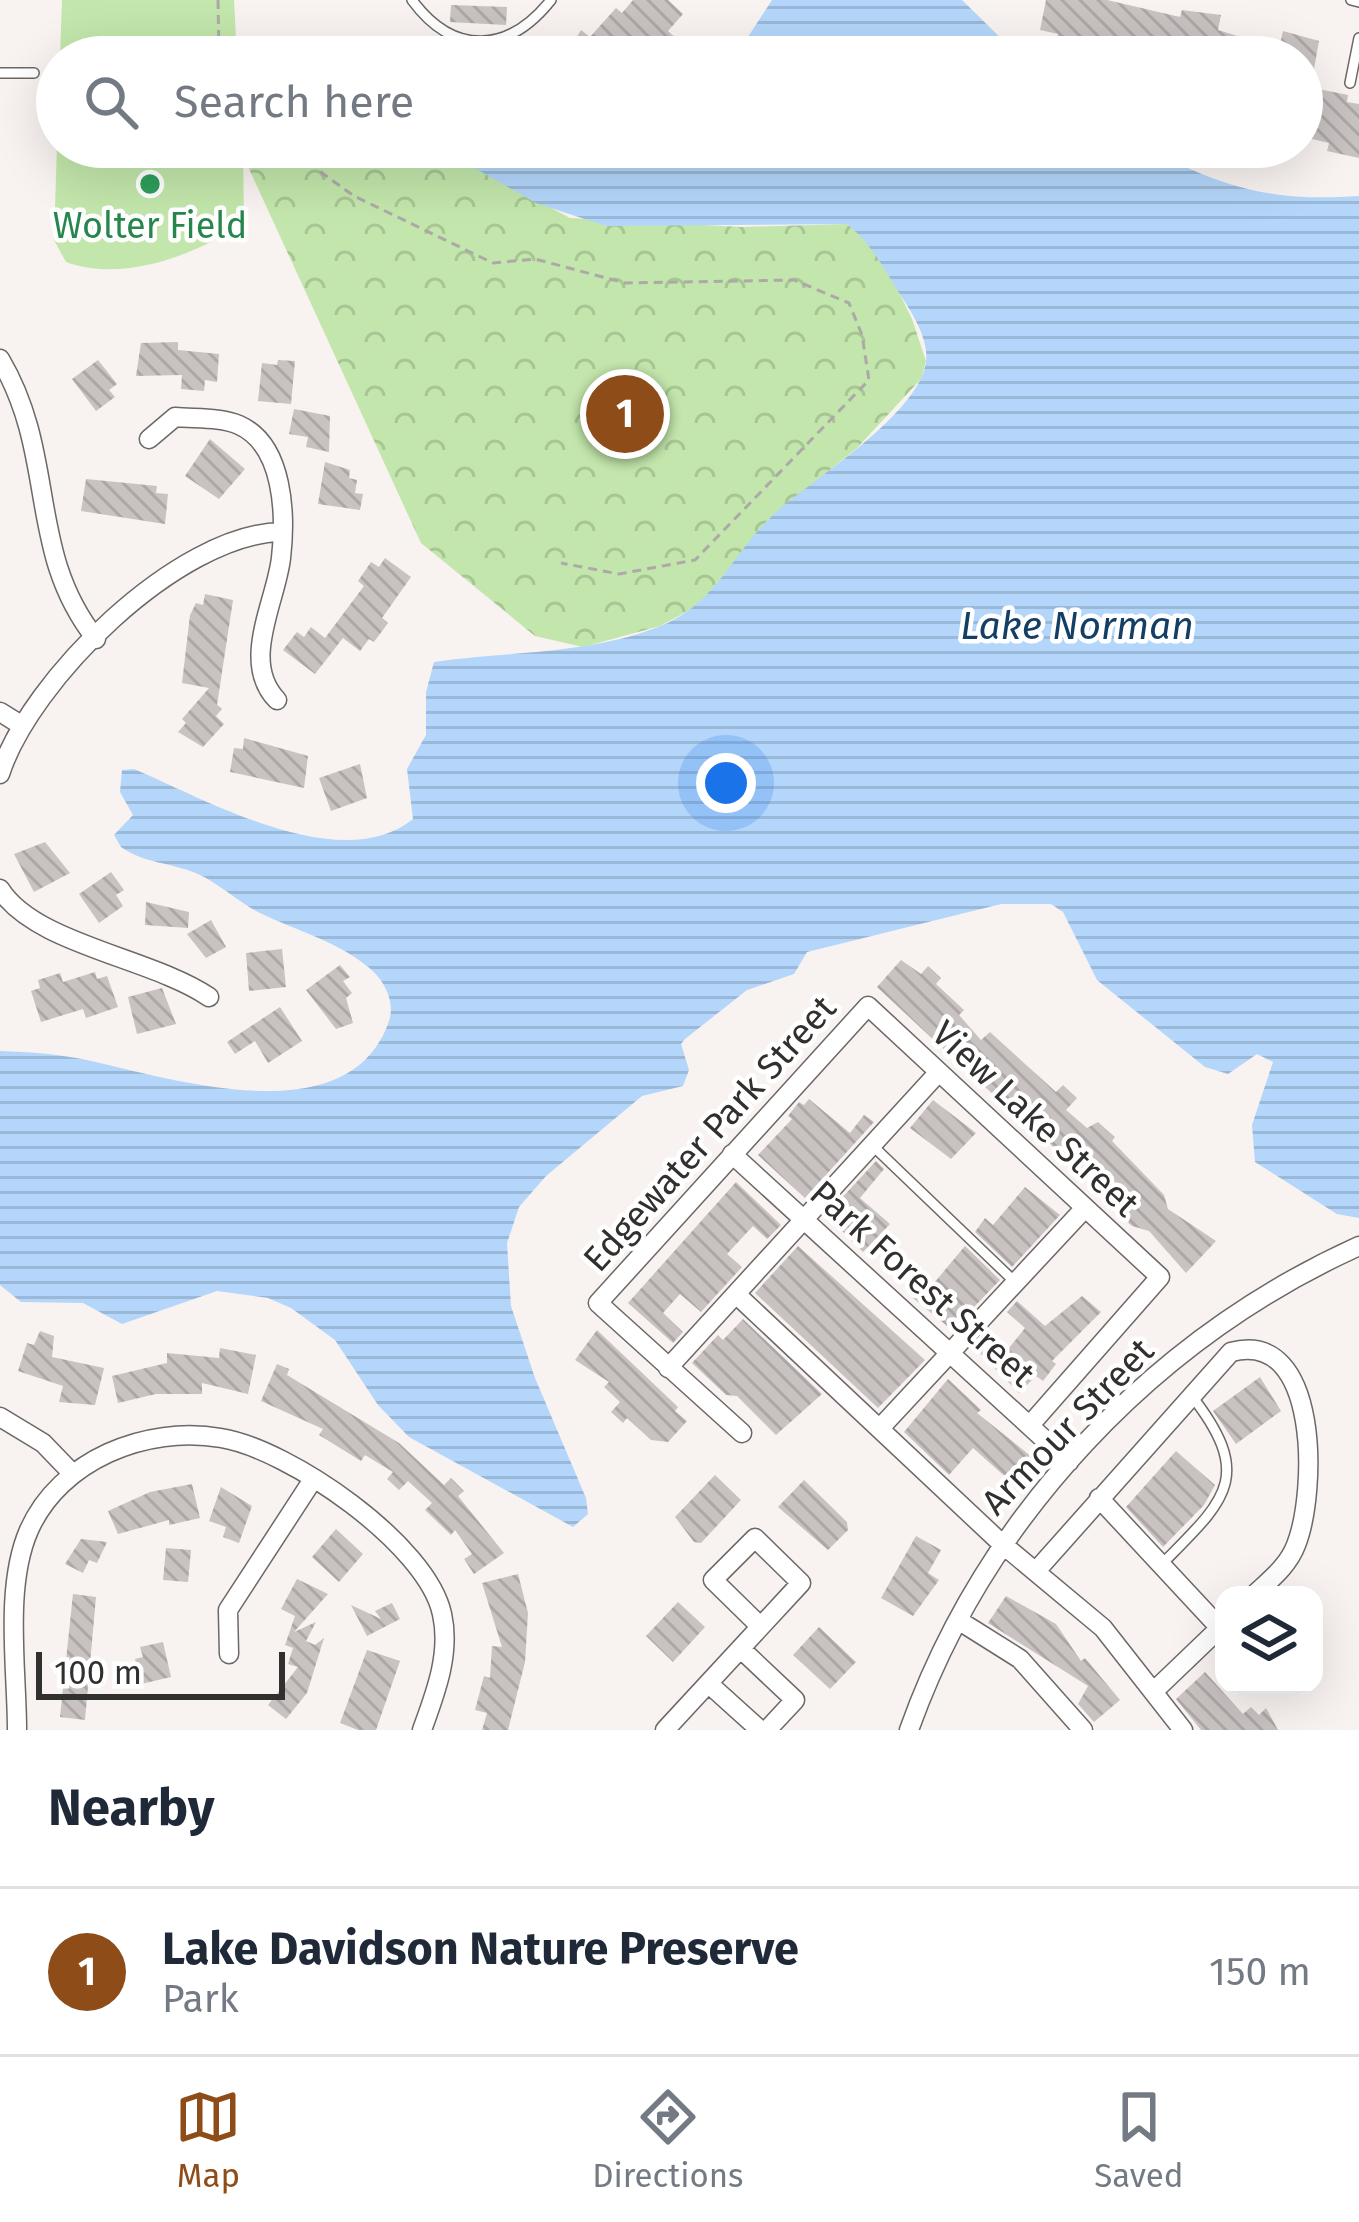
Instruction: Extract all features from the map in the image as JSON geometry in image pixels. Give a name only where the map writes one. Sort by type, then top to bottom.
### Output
[{"type":"street","points":[[0,359],[30,418],[56,573],[96,639]]},
{"type":"street","points":[[149,439],[175,418],[231,422],[256,436],[276,472],[280,565],[265,618],[262,677],[278,700]]},
{"type":"street","points":[[0,774],[21,725],[96,639],[187,560],[223,543],[281,532]]},
{"type":"street","points":[[0,712],[21,725]]},
{"type":"street","points":[[0,889],[28,919],[170,973],[209,997]]},
{"type":"street","name":"View Lake Street","points":[[868,1006],[1160,1277],[1030,1425]]},
{"type":"street","name":"Edgewater Park Street","points":[[668,1368],[598,1303],[868,1006]]},
{"type":"street","points":[[742,1433],[668,1368],[937,1074]]},
{"type":"street","name":"Park Forest Street","points":[[732,1154],[1069,1462]]},
{"type":"street","points":[[881,1427],[1084,1209]]},
{"type":"street","name":"Armour Street","points":[[909,1730],[958,1620],[1001,1543],[1069,1462],[1175,1358],[1255,1301],[1359,1246]]},
{"type":"street","points":[[737,1295],[1001,1543],[1102,1628],[1183,1730]]},
{"type":"street","points":[[1037,1570],[1190,1394],[1231,1352],[1249,1347],[1280,1357],[1300,1392],[1304,1523],[1287,1563],[1263,1586]]},
{"type":"street","points":[[0,1417],[28,1431],[71,1472]]},
{"type":"street","points":[[17,1730],[8,1621],[27,1534],[71,1472],[132,1446],[202,1436],[238,1442],[311,1481],[385,1532],[427,1578],[438,1600],[444,1630],[441,1671],[422,1730]]},
{"type":"street","points":[[230,1654],[228,1610],[311,1481]]},
{"type":"street","points":[[1099,1498],[1215,1619]]},
{"type":"street","points":[[665,1730],[801,1583],[755,1538],[713,1580],[760,1627]]},
{"type":"street","points":[[958,1620],[1020,1659],[1083,1730]]},
{"type":"street","points":[[1153,1693],[1215,1633]]},
{"type":"street","points":[[709,1684],[764,1730],[795,1700],[740,1649]]},
{"type":"lane","points":[[412,0],[453,36]]},
{"type":"lane","points":[[502,36],[524,30],[551,0]]},
{"type":"lane","points":[[1350,83],[1359,38]]},
{"type":"lane","points":[[0,73],[34,73]]},
{"type":"lane","points":[[874,1147],[1016,1283]]},
{"type":"lane","points":[[1161,1565],[1219,1505],[1226,1481],[1222,1443],[1190,1394]]},
{"type":"path","points":[[218,0],[219,36]]},
{"type":"path","points":[[317,168],[354,196],[493,263],[535,260],[625,283],[794,280],[849,303],[862,335],[868,380],[695,560],[619,574],[561,563]]},
{"type":"green space","points":[[62,0],[234,0],[236,36],[61,36]]},
{"type":"green space","name":"Wolter Field","points":[[56,168],[243,168],[244,222],[182,255],[135,267],[88,268],[66,262],[54,240]]},
{"type":"green space","points":[[249,168],[477,168],[570,218],[741,227],[847,224],[868,241],[888,270],[926,361],[921,379],[857,448],[769,519],[699,605],[660,626],[583,647],[535,636],[421,543]]},
{"type":"water","points":[[772,0],[962,0],[999,36],[749,36]]},
{"type":"water","name":"Lake Norman","points":[[475,168],[1189,168],[1273,194],[1359,196],[1359,1218],[1337,1214],[1255,1162],[1252,1125],[1273,1062],[1257,1054],[1228,1074],[1205,1067],[1097,980],[1063,912],[1051,904],[1001,904],[807,952],[794,974],[747,990],[685,1039],[681,1044],[689,1070],[683,1086],[642,1096],[546,1176],[519,1207],[507,1243],[511,1306],[535,1378],[586,1498],[588,1514],[573,1527],[409,1437],[378,1405],[335,1340],[291,1308],[268,1298],[217,1291],[122,1324],[83,1303],[21,1302],[0,1285],[0,1051],[68,1057],[211,1087],[299,1089],[338,1078],[368,1056],[389,1021],[391,1006],[383,983],[355,957],[260,913],[198,874],[121,847],[114,835],[133,815],[120,792],[122,770],[134,769],[235,814],[312,837],[349,840],[383,835],[413,819],[407,769],[426,735],[426,692],[434,662],[603,643],[678,617],[709,592],[773,515],[884,425],[919,383],[926,354],[919,328],[877,257],[847,224],[606,226],[536,203]]},
{"type":"building","points":[[633,0],[668,0],[683,14],[668,31],[674,36],[591,36],[616,8],[622,13]]},
{"type":"building","points":[[1046,0],[1107,0],[1180,17],[1182,10],[1221,15],[1218,30],[1237,36],[1058,36],[1040,30]]},
{"type":"building","points":[[451,5],[507,7],[506,25],[450,22]]},
{"type":"building","points":[[1323,90],[1348,95],[1347,102],[1359,104],[1359,158],[1327,151],[1329,143],[1323,142]]},
{"type":"building","points":[[178,342],[178,350],[219,354],[217,382],[205,380],[204,391],[181,389],[182,375],[136,376],[141,343]]},
{"type":"building","points":[[98,360],[117,384],[109,390],[115,397],[96,411],[72,379]]},
{"type":"building","points":[[278,360],[295,361],[291,404],[258,401],[262,363],[277,365]]},
{"type":"building","points":[[294,409],[330,416],[329,452],[306,447],[308,437],[289,434]]},
{"type":"building","points":[[210,439],[245,469],[219,499],[185,476]]},
{"type":"building","points":[[325,462],[350,470],[349,478],[357,480],[355,493],[363,494],[360,510],[318,504]]},
{"type":"building","points":[[86,479],[157,486],[156,493],[168,494],[165,524],[81,511]]},
{"type":"building","points":[[385,558],[411,577],[382,618],[388,623],[374,642],[369,639],[360,651],[343,638],[315,674],[283,650],[297,632],[304,637],[311,627],[325,638],[364,586],[358,581],[371,562],[379,567]]},
{"type":"building","points":[[205,594],[233,600],[217,705],[222,709],[216,716],[224,724],[203,747],[178,732],[186,723],[182,719],[209,688],[182,683],[190,615],[196,603],[203,605]]},
{"type":"building","points":[[244,738],[308,756],[304,788],[230,772],[234,748],[243,749]]},
{"type":"building","points":[[360,764],[367,798],[331,811],[319,778]]},
{"type":"building","points":[[45,842],[70,873],[34,892],[14,854]]},
{"type":"building","points":[[111,872],[124,890],[116,895],[123,906],[99,923],[79,894]]},
{"type":"building","points":[[146,902],[189,912],[188,928],[145,925]]},
{"type":"building","points":[[211,920],[226,947],[206,958],[187,934]]},
{"type":"building","points":[[282,949],[286,987],[249,991],[246,953]]},
{"type":"building","points":[[901,960],[921,974],[928,966],[941,978],[936,984],[964,1010],[959,1015],[981,1040],[990,1032],[1056,1092],[1063,1085],[1077,1098],[1066,1110],[1087,1128],[1098,1122],[1164,1195],[1168,1209],[1216,1241],[1186,1273],[1149,1231],[1132,1226],[1116,1212],[1121,1206],[961,1066],[974,1050],[966,1043],[951,1056],[877,987]]},
{"type":"building","points":[[340,965],[350,977],[343,981],[352,993],[346,998],[353,1023],[336,1029],[306,990]]},
{"type":"building","points":[[95,972],[97,979],[107,976],[118,1007],[86,1018],[83,1009],[41,1022],[31,991],[40,988],[38,980],[60,973],[63,982]]},
{"type":"building","points":[[162,988],[176,1024],[137,1034],[128,997]]},
{"type":"building","points":[[280,1007],[302,1041],[268,1063],[255,1041],[235,1054],[227,1042]]},
{"type":"building","points":[[809,1099],[850,1133],[864,1115],[874,1122],[805,1198],[758,1155],[792,1119],[788,1116],[799,1102],[804,1105]]},
{"type":"building","points":[[933,1100],[976,1133],[951,1159],[910,1128]]},
{"type":"building","points":[[876,1161],[884,1169],[860,1198],[890,1224],[863,1252],[826,1215]]},
{"type":"building","points":[[736,1182],[781,1225],[767,1239],[753,1226],[727,1254],[742,1267],[701,1312],[680,1294],[663,1313],[683,1332],[673,1343],[628,1303]]},
{"type":"building","points":[[1025,1187],[1060,1215],[1012,1267],[975,1232],[985,1218],[993,1225]]},
{"type":"building","points":[[798,1246],[925,1360],[878,1408],[755,1293]]},
{"type":"building","points":[[965,1246],[1000,1280],[952,1330],[913,1298],[934,1283]]},
{"type":"building","points":[[1082,1296],[1101,1312],[1052,1361],[1056,1364],[1043,1381],[1036,1376],[1019,1393],[974,1347],[986,1334],[1005,1353],[1025,1328],[1007,1312],[1017,1301],[1045,1326]]},
{"type":"building","points":[[743,1319],[822,1394],[776,1435],[737,1396],[726,1395],[692,1363],[718,1335],[723,1340]]},
{"type":"building","points":[[597,1330],[687,1421],[668,1442],[651,1440],[627,1418],[623,1423],[611,1412],[620,1402],[604,1387],[609,1382],[575,1360]]},
{"type":"building","points":[[40,1331],[54,1336],[52,1357],[104,1368],[95,1405],[59,1402],[63,1386],[18,1371],[27,1343],[34,1345]]},
{"type":"building","points":[[220,1348],[256,1355],[248,1394],[202,1383],[202,1394],[156,1394],[118,1403],[112,1376],[167,1363],[167,1353],[219,1358]]},
{"type":"building","points":[[277,1364],[289,1369],[287,1375],[399,1443],[444,1485],[451,1478],[464,1491],[458,1496],[504,1553],[474,1574],[464,1559],[472,1554],[455,1530],[451,1535],[425,1510],[432,1503],[408,1481],[399,1490],[387,1479],[393,1472],[365,1455],[361,1461],[319,1435],[323,1429],[261,1401]]},
{"type":"building","points":[[1260,1377],[1281,1411],[1236,1444],[1213,1411]]},
{"type":"building","points":[[948,1379],[981,1410],[977,1413],[1032,1457],[1010,1481],[973,1448],[949,1475],[904,1432]]},
{"type":"building","points":[[1176,1451],[1215,1485],[1204,1505],[1163,1547],[1126,1507]]},
{"type":"building","points":[[715,1475],[741,1500],[701,1543],[694,1542],[675,1517]]},
{"type":"building","points":[[804,1480],[847,1522],[848,1530],[828,1550],[778,1507]]},
{"type":"building","points":[[192,1484],[200,1518],[169,1525],[169,1520],[118,1534],[108,1511],[150,1492]]},
{"type":"building","points":[[221,1487],[252,1506],[239,1543],[223,1537],[226,1527],[209,1521]]},
{"type":"building","points":[[336,1529],[363,1554],[339,1582],[312,1557]]},
{"type":"building","points":[[916,1536],[941,1550],[928,1573],[939,1580],[913,1616],[881,1598]]},
{"type":"building","points":[[81,1539],[107,1542],[97,1563],[89,1560],[83,1573],[65,1564]]},
{"type":"building","points":[[166,1548],[191,1550],[188,1582],[163,1580]]},
{"type":"building","points":[[518,1574],[528,1613],[525,1662],[508,1730],[482,1730],[487,1713],[475,1710],[484,1676],[490,1678],[492,1646],[502,1647],[482,1583]]},
{"type":"building","points":[[297,1579],[328,1594],[294,1632],[316,1622],[306,1641],[315,1645],[324,1638],[307,1693],[286,1719],[268,1705],[298,1667],[288,1664],[293,1648],[285,1645],[295,1616],[281,1609]]},
{"type":"building","points":[[73,1594],[96,1597],[85,1720],[60,1717]]},
{"type":"building","points":[[1006,1596],[1056,1624],[1081,1661],[1085,1658],[1120,1700],[1094,1722],[1078,1704],[1088,1686],[988,1623]]},
{"type":"building","points":[[678,1602],[705,1627],[673,1662],[646,1636]]},
{"type":"building","points":[[392,1603],[400,1619],[367,1636],[351,1605],[381,1619],[375,1611]]},
{"type":"building","points":[[819,1627],[856,1662],[830,1689],[793,1655]]},
{"type":"building","points":[[163,1642],[171,1677],[141,1684],[135,1659],[143,1657],[140,1647]]},
{"type":"building","points":[[367,1650],[400,1661],[376,1730],[358,1730],[340,1723]]},
{"type":"building","points":[[1205,1672],[1215,1683],[1215,1694],[1225,1694],[1243,1714],[1251,1707],[1259,1715],[1266,1708],[1278,1730],[1201,1730],[1176,1699]]},
{"type":"place","name":"Wolter Field","points":[[150,184]]},
{"type":"place","name":"Lake Davidson Nature Preserve","points":[[625,414]]}]
